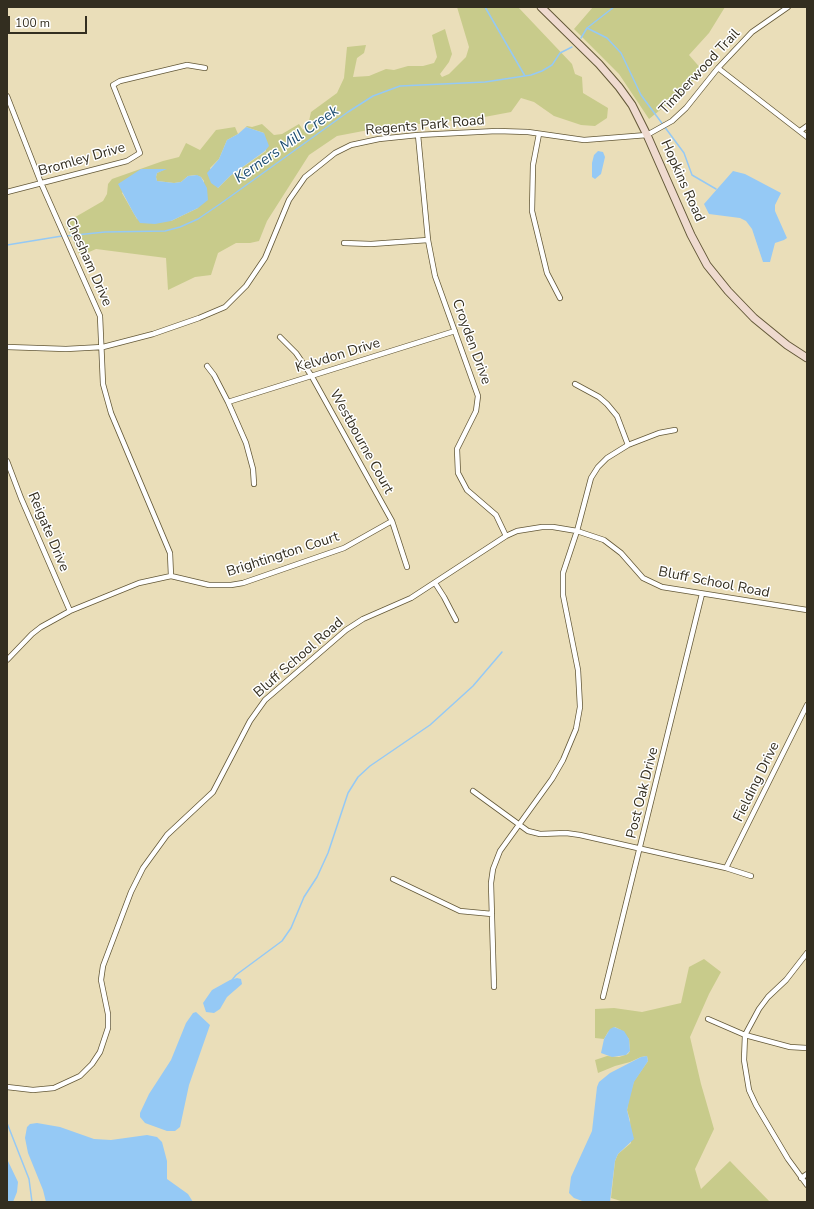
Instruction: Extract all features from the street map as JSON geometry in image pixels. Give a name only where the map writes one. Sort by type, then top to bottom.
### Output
[{"type":"main road","name":"Hopkins Road","points":[[541,7],[619,87],[632,105],[647,135],[691,235],[707,265],[728,292],[754,318],[787,345],[807,358]]},
{"type":"street","name":"Timberwood Trail","points":[[647,135],[672,121],[686,108],[718,68],[752,32],[788,7]]},
{"type":"street","name":"Bromley Drive","points":[[7,192],[127,161],[140,153],[113,85],[120,81],[187,65],[205,68]]},
{"type":"street","points":[[718,68],[807,137]]},
{"type":"street","name":"Chesham Drive","points":[[7,96],[40,183],[100,316],[103,347],[103,384],[111,412],[170,553],[171,576]]},
{"type":"street","points":[[800,131],[807,126]]},
{"type":"street","name":"Regents Park Road","points":[[7,347],[66,349],[103,347],[153,334],[200,318],[225,307],[246,286],[265,258],[289,200],[312,170],[336,153],[351,145],[379,139],[418,135],[503,130],[584,140],[647,135]]},
{"type":"street","points":[[539,134],[533,165],[532,210],[547,273],[560,298]]},
{"type":"street","name":"Croyden Drive","points":[[418,135],[428,240],[435,276],[478,396],[476,411],[457,449],[458,473],[466,490],[496,515],[506,536]]},
{"type":"street","points":[[344,243],[371,244],[428,240]]},
{"type":"street","name":"Kelvdon Drive","points":[[228,402],[455,331]]},
{"type":"street","name":"Westbourne Court","points":[[280,337],[296,353],[311,375],[392,521],[407,567]]},
{"type":"street","points":[[7,347],[7,352]]},
{"type":"street","points":[[207,366],[214,375],[228,402],[246,443],[253,469],[254,484]]},
{"type":"street","points":[[575,384],[599,397],[607,404],[617,416],[628,445]]},
{"type":"street","points":[[494,987],[491,883],[496,860],[500,851],[520,825],[563,760],[576,729],[580,707],[578,670],[564,595],[563,573],[577,531],[591,478],[598,467],[607,458],[628,445],[659,433],[675,430]]},
{"type":"street","name":"Reigate Drive","points":[[7,461],[24,505],[70,611]]},
{"type":"street","name":"Brightington Court","points":[[7,660],[32,634],[70,611],[139,583],[171,576],[221,586],[243,582],[344,548],[392,521]]},
{"type":"street","name":"Bluff School Road","points":[[7,1087],[33,1090],[54,1088],[80,1076],[96,1059],[107,1036],[108,1028],[102,973],[136,881],[154,852],[167,835],[213,792],[250,721],[265,700],[355,624],[411,598],[485,548],[506,536],[517,531],[542,527],[553,527],[577,531],[591,535],[614,546],[643,578],[662,587],[807,610]]},
{"type":"street","points":[[435,583],[456,620]]},
{"type":"street","name":"Post Oak Drive","points":[[603,997],[641,849],[702,594]]},
{"type":"street","name":"Fielding Drive","points":[[726,868],[807,705]]},
{"type":"street","points":[[473,790],[528,831],[540,834],[580,834],[726,868],[750,876]]},
{"type":"street","points":[[393,879],[460,912],[492,914]]},
{"type":"street","points":[[807,953],[786,980],[768,997],[759,1009],[745,1035],[744,1060],[749,1090],[760,1111],[801,1178],[807,1185]]},
{"type":"street","points":[[708,1019],[745,1035],[784,1045],[807,1048]]},
{"type":"street","points":[[801,1178],[807,1174]]},
{"type":"green space","points":[[457,7],[518,7],[572,64],[575,74],[582,77],[583,93],[608,108],[607,118],[595,126],[581,125],[554,116],[534,102],[521,98],[511,112],[479,118],[379,128],[337,136],[309,155],[267,221],[259,241],[250,243],[236,243],[218,253],[211,275],[195,277],[168,290],[166,258],[96,249],[80,256],[65,223],[103,201],[107,194],[108,184],[112,179],[179,157],[186,143],[200,150],[216,130],[235,127],[238,134],[247,126],[252,127],[262,124],[274,135],[282,134],[299,124],[303,130],[309,121],[311,112],[337,93],[344,78],[347,47],[366,45],[364,53],[357,58],[353,77],[369,76],[386,69],[394,70],[408,66],[423,66],[434,63],[437,57],[432,35],[445,29],[452,54],[449,62],[440,74],[442,77],[449,74],[466,57],[469,47]],"holes":[[[246,127],[264,133],[266,151],[230,176],[218,188],[210,168],[219,159],[227,140],[238,134]],[[146,169],[165,169],[157,173],[157,181],[174,183],[181,182],[188,176],[195,175],[201,177],[204,181],[198,208],[171,221],[137,219],[122,193]]]},
{"type":"green space","points":[[593,7],[725,7],[709,33],[689,55],[703,71],[680,94],[649,119],[619,74],[574,29]]},
{"type":"green space","points":[[704,959],[721,972],[709,994],[690,1037],[701,1084],[714,1129],[695,1169],[701,1189],[730,1161],[770,1202],[624,1202],[611,1198],[615,1161],[618,1154],[631,1143],[630,1120],[627,1110],[629,1098],[634,1081],[648,1061],[647,1056],[641,1057],[598,1073],[595,1060],[607,1056],[619,1057],[628,1054],[630,1051],[629,1039],[621,1030],[615,1027],[608,1032],[604,1039],[595,1038],[595,1009],[614,1008],[642,1012],[681,1003],[689,967]]},
{"type":"water","points":[[246,127],[264,133],[269,146],[265,151],[230,176],[218,188],[211,183],[207,173],[219,159],[227,140],[238,134]]},
{"type":"water","points":[[598,151],[603,152],[605,157],[601,174],[595,179],[592,177],[592,163],[594,155]]},
{"type":"water","points":[[141,169],[167,169],[157,173],[157,181],[174,183],[181,182],[188,176],[197,175],[201,177],[207,188],[208,200],[198,208],[171,221],[155,224],[140,223],[118,184]]},
{"type":"water","points":[[733,171],[745,174],[781,193],[775,205],[775,211],[787,238],[775,243],[770,262],[763,262],[752,229],[746,221],[740,218],[709,214],[704,204]]},
{"type":"water","points":[[237,978],[241,979],[242,984],[227,997],[220,1009],[214,1013],[206,1012],[203,1003],[212,990],[230,980]]},
{"type":"water","points":[[196,1012],[210,1025],[189,1085],[180,1127],[175,1131],[167,1131],[145,1123],[140,1117],[140,1113],[149,1094],[171,1060],[186,1023],[193,1013]]},
{"type":"water","points":[[614,1027],[624,1031],[629,1039],[630,1051],[626,1055],[612,1057],[601,1053],[604,1039],[610,1029]]},
{"type":"water","points":[[647,1056],[648,1061],[634,1082],[627,1110],[634,1139],[618,1154],[615,1161],[610,1202],[585,1202],[574,1198],[569,1193],[571,1177],[592,1131],[597,1087],[599,1082],[610,1073],[641,1057]]},
{"type":"water","points":[[37,1123],[60,1127],[94,1139],[111,1140],[147,1135],[157,1137],[162,1142],[167,1161],[167,1179],[188,1194],[193,1202],[46,1202],[43,1190],[28,1153],[25,1138],[27,1127],[30,1124]]},
{"type":"water","points":[[7,1159],[18,1182],[17,1192],[13,1202],[7,1202]]},
{"type":"waterway","points":[[485,7],[525,76]]},
{"type":"waterway","name":"Kerners Mill Creek","points":[[581,38],[587,28],[614,7]]},
{"type":"waterway","points":[[587,28],[607,38],[621,53],[641,95],[684,153],[692,175],[716,189]]},
{"type":"waterway","name":"Kerners Mill Creek","points":[[66,236],[105,232],[165,231],[180,227],[198,219],[348,112],[373,96],[400,86],[485,82],[531,75],[552,65],[560,53],[572,47]]},
{"type":"waterway","name":"Kerners Mill Creek","points":[[7,245],[62,236]]},
{"type":"waterway","points":[[232,980],[236,975],[282,941],[291,928],[304,897],[317,877],[328,853],[348,793],[358,777],[370,766],[430,725],[473,686],[502,652]]},
{"type":"waterway","points":[[7,1123],[29,1179],[32,1202]]}]
